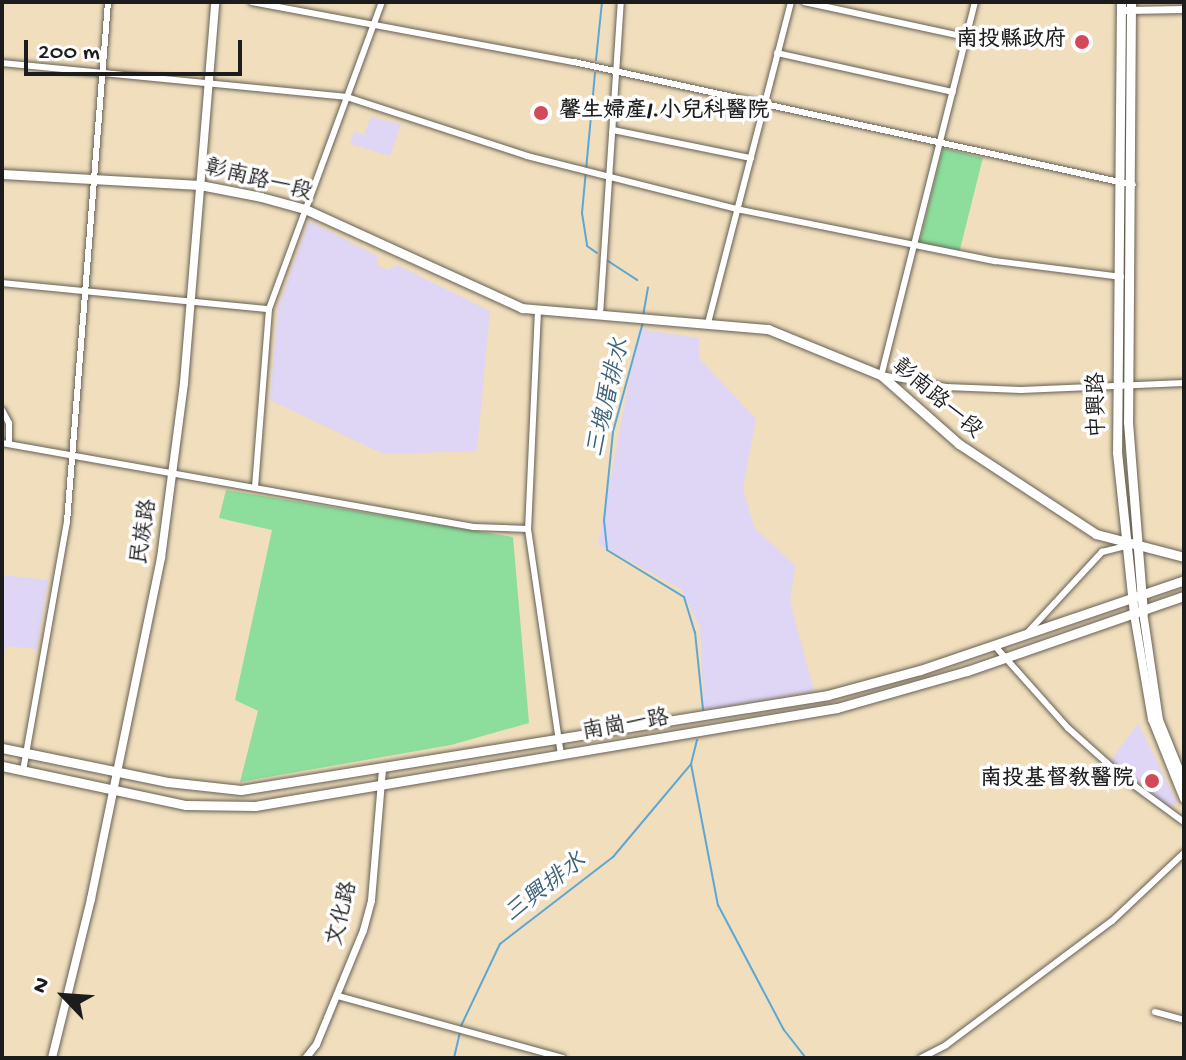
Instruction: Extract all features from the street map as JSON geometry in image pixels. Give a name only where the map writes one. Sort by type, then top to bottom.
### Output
[{"type":"main road","name":"民族路","points":[[52,1058],[119,773],[174,472],[215,2]]},
{"type":"main road","name":"中興路","points":[[1126,6],[1119,183],[1123,277],[1122,388],[1131,547],[1152,719],[1184,799]]},
{"type":"main road","name":"中興路","points":[[1123,277],[1133,185],[1126,6]]},
{"type":"main road","name":"彰南路一段","points":[[2,174],[200,185],[305,209],[481,294],[538,310],[768,329],[881,375],[939,429],[1017,486],[1096,534],[1131,547],[1184,557]]},
{"type":"main road","points":[[1136,595],[1184,580]]},
{"type":"main road","name":"南崗一路","points":[[2,748],[119,773],[241,790],[828,695],[994,645],[1136,595]]},
{"type":"main road","points":[[1138,613],[1184,596]]},
{"type":"main road","name":"中興路","points":[[1138,613],[1159,720],[1184,782]]},
{"type":"main road","name":"南崗一路","points":[[2,766],[114,791],[225,808],[380,788],[837,708],[1005,658],[1138,613]]},
{"type":"street","points":[[23,771],[65,535],[108,2]]},
{"type":"street","points":[[252,2],[295,5],[620,72],[1133,185]]},
{"type":"street","points":[[255,487],[269,309],[382,2]]},
{"type":"street","points":[[600,315],[620,72],[621,2]]},
{"type":"street","points":[[708,323],[741,210],[751,158],[791,2]]},
{"type":"street","points":[[804,2],[966,37]]},
{"type":"street","points":[[975,2],[881,375],[946,387],[1122,388],[1184,383]]},
{"type":"street","points":[[1126,6],[1184,9]]},
{"type":"street","points":[[777,53],[953,92]]},
{"type":"street","points":[[2,63],[207,80],[347,97],[596,175],[741,210],[912,246],[1123,277]]},
{"type":"street","points":[[613,130],[751,158]]},
{"type":"street","points":[[2,283],[269,309]]},
{"type":"street","points":[[538,310],[528,529],[562,758]]},
{"type":"street","points":[[2,410],[9,423],[5,444],[474,527],[528,529]]},
{"type":"street","points":[[1027,634],[1102,552],[1131,547]]},
{"type":"street","points":[[994,645],[1068,728],[1184,822]]},
{"type":"street","name":"文化路","points":[[305,1058],[338,996],[371,900],[382,769]]},
{"type":"street","points":[[921,1058],[946,1045],[1112,921],[1184,853]]},
{"type":"street","points":[[338,996],[563,1058]]},
{"type":"street","points":[[1155,1012],[1184,1020]]},
{"type":"shaded area","points":[[371,117],[401,124],[390,156],[350,144],[354,132],[364,134]]},
{"type":"shaded area","points":[[309,221],[377,256],[378,265],[388,270],[397,265],[490,311],[477,451],[383,454],[270,400],[278,308]]},
{"type":"shaded area","points":[[639,329],[699,338],[699,358],[756,419],[743,488],[754,527],[795,566],[790,602],[814,691],[704,710],[700,627],[681,589],[598,544]]},
{"type":"shaded area","points":[[2,575],[48,580],[37,649],[6,646],[2,670]]},
{"type":"shaded area","name":"南投基督教醫院","points":[[1138,723],[1177,802],[1170,808],[1111,760]]},
{"type":"green space","points":[[943,148],[983,158],[959,254],[919,244]]},
{"type":"green space","points":[[226,490],[513,537],[529,723],[451,745],[240,782],[258,711],[235,700],[272,530],[219,518]]},
{"type":"waterway","name":"三塊厝排水","points":[[596,60],[602,2]]},
{"type":"waterway","name":"三塊厝排水","points":[[595,73],[582,213],[587,246],[597,253]]},
{"type":"waterway","name":"三塊厝排水","points":[[608,261],[637,280]]},
{"type":"waterway","name":"三塊厝排水","points":[[643,316],[648,287]]},
{"type":"waterway","name":"三塊厝排水","points":[[643,322],[613,432],[604,520],[607,550],[684,597],[695,632],[703,710]]},
{"type":"waterway","name":"三塊厝排水","points":[[697,740],[691,764],[718,905],[784,1030],[806,1058]]},
{"type":"waterway","name":"三興排水","points":[[461,1026],[500,944],[613,857],[691,764]]},
{"type":"waterway","name":"三興排水","points":[[454,1058],[460,1032]]},
{"type":"place","name":"南投縣政府","points":[[1082,42]]},
{"type":"place","name":"馨生婦產/.小兒科醫院","points":[[541,113]]},
{"type":"place","name":"南投基督教醫院","points":[[1152,781]]}]
